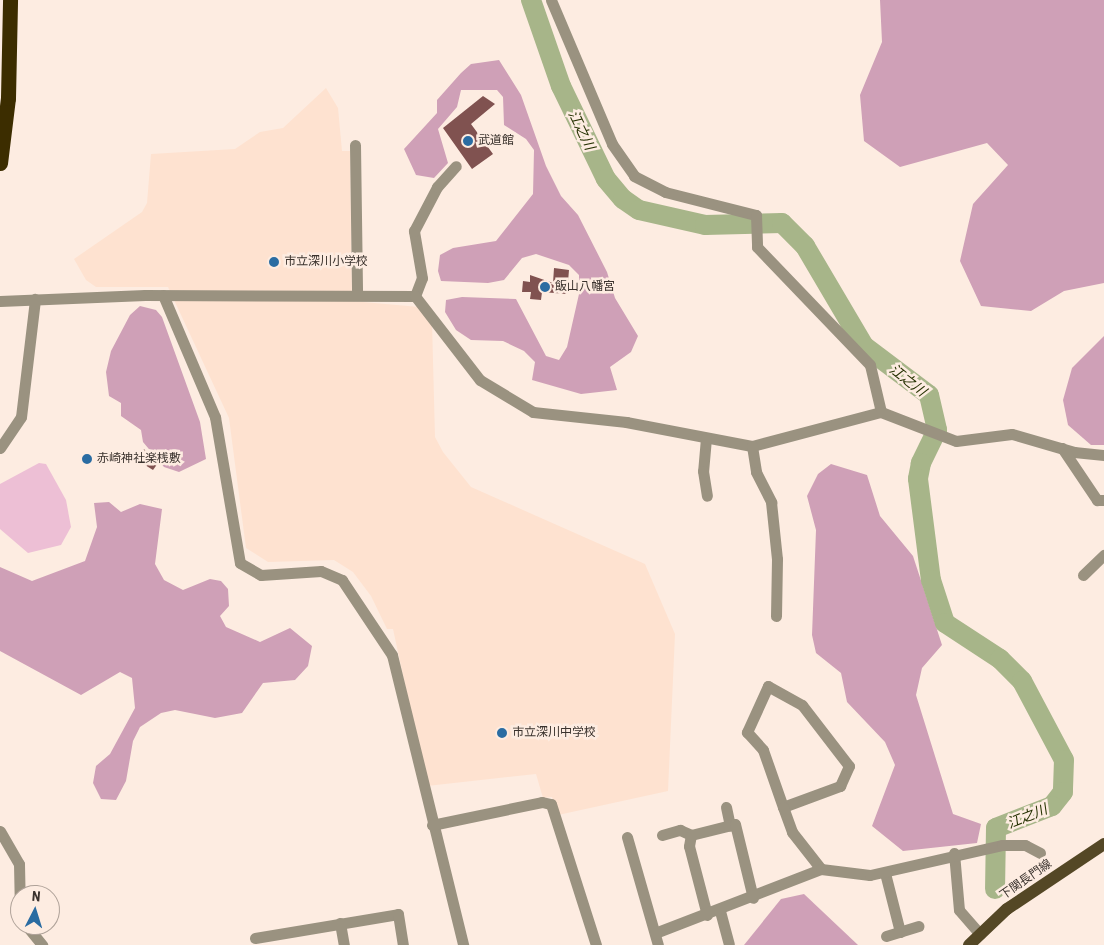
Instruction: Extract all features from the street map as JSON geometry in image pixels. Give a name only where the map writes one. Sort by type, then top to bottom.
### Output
[{"type":"highway","points":[[0,163],[8,98],[10,0]]},
{"type":"main road","name":"下関長門線","points":[[969,945],[1008,909],[1104,844]]},
{"type":"street","points":[[551,0],[612,144],[634,176],[665,192],[756,215],[757,247],[870,365],[881,412]]},
{"type":"street","points":[[355,145],[357,294]]},
{"type":"street","points":[[415,296],[422,273],[414,231],[437,187],[456,166]]},
{"type":"street","points":[[0,301],[163,295],[357,294],[415,296]]},
{"type":"street","points":[[163,295],[215,417],[240,563],[261,575],[321,571],[342,580],[352,591],[392,655],[432,825],[463,945]]},
{"type":"street","points":[[415,296],[480,380],[521,407],[752,446],[881,412],[956,441],[1012,434],[1062,448],[1104,455]]},
{"type":"street","points":[[0,448],[21,417],[35,299]]},
{"type":"street","points":[[706,438],[702,471],[707,496]]},
{"type":"street","points":[[752,446],[756,472],[771,502],[777,559],[776,616]]},
{"type":"street","points":[[1062,448],[1098,500],[1104,500]]},
{"type":"street","points":[[1083,575],[1104,555]]},
{"type":"street","points":[[783,807],[840,786],[849,766],[802,705],[768,686],[747,732],[763,750],[783,807],[792,832],[821,869]]},
{"type":"street","points":[[432,825],[542,802],[551,804],[596,945]]},
{"type":"street","points":[[726,807],[730,826]]},
{"type":"street","points":[[662,835],[680,830],[691,835],[735,824],[753,898]]},
{"type":"street","points":[[691,835],[689,846],[707,915]]},
{"type":"street","points":[[2,836],[19,864],[19,885]]},
{"type":"street","points":[[627,837],[658,945]]},
{"type":"street","points":[[655,933],[720,911],[821,869],[885,873],[954,853],[1002,845],[1025,846],[1040,853]]},
{"type":"street","points":[[954,853],[959,910],[980,934]]},
{"type":"street","points":[[885,873],[900,932]]},
{"type":"street","points":[[720,911],[729,944]]},
{"type":"street","points":[[255,938],[398,914],[403,945]]},
{"type":"street","points":[[340,923],[344,945]]},
{"type":"street","points":[[886,936],[918,926]]},
{"type":"street","points":[[34,935],[42,945]]},
{"type":"shaded area","points":[[880,0],[1104,0],[1104,283],[1064,291],[1031,311],[981,306],[960,261],[973,204],[1008,165],[987,143],[900,167],[864,141],[860,95],[882,42]]},
{"type":"shaded area","points":[[499,60],[521,95],[546,166],[561,196],[578,215],[607,272],[615,298],[638,336],[631,352],[610,367],[617,390],[581,394],[532,380],[535,362],[524,351],[503,341],[471,340],[456,330],[445,312],[446,300],[462,297],[516,299],[546,356],[559,360],[567,347],[579,294],[579,275],[569,265],[536,254],[522,258],[504,280],[488,283],[441,281],[438,271],[440,255],[453,248],[496,241],[533,194],[534,150],[526,139],[504,125],[503,97],[497,90],[461,90],[457,107],[438,129],[448,163],[434,178],[416,175],[404,149],[437,113],[437,100],[461,73],[471,64]]},
{"type":"shaded area","points":[[326,88],[338,108],[342,151],[350,151],[352,301],[419,307],[432,322],[435,437],[443,452],[471,487],[645,564],[675,634],[668,791],[558,815],[552,797],[543,798],[536,774],[427,786],[393,629],[387,629],[371,596],[353,572],[334,560],[268,562],[246,548],[229,418],[168,287],[96,287],[86,280],[74,259],[142,212],[147,203],[151,154],[235,149],[260,132],[283,128]]},
{"type":"shaded area","points":[[140,306],[156,310],[162,317],[200,422],[206,459],[179,472],[164,467],[143,442],[141,430],[121,416],[121,403],[109,396],[106,372],[111,351],[130,315]]},
{"type":"shaded area","points":[[1104,336],[1104,445],[1091,445],[1068,425],[1063,400],[1072,368]]},
{"type":"shaded area","points":[[39,463],[46,464],[66,500],[71,527],[61,545],[28,553],[0,529],[0,484]]},
{"type":"shaded area","points":[[831,464],[867,475],[880,516],[913,556],[942,645],[922,668],[916,695],[953,814],[981,824],[977,843],[903,851],[872,826],[895,765],[885,742],[847,702],[841,673],[816,653],[812,635],[816,530],[807,496],[818,474]]},
{"type":"shaded area","points":[[109,502],[121,512],[140,504],[162,509],[155,564],[164,580],[183,590],[210,579],[221,581],[228,589],[229,606],[220,616],[226,627],[260,642],[290,628],[312,646],[308,666],[295,680],[263,683],[242,713],[215,718],[175,710],[161,713],[140,727],[133,741],[126,781],[116,800],[101,799],[93,783],[96,766],[110,754],[135,708],[132,678],[120,672],[81,695],[0,651],[0,567],[32,581],[85,561],[97,527],[94,503]]},
{"type":"shaded area","points":[[804,894],[858,945],[744,945],[781,899]]},
{"type":"building","name":"武道館","points":[[483,96],[495,104],[471,124],[493,154],[472,169],[443,128]]},
{"type":"building","name":"飯山八幡宮","points":[[554,268],[569,270],[567,294],[542,292],[541,300],[530,299],[531,292],[522,292],[523,281],[530,282],[530,275],[553,283]]},
{"type":"building","points":[[144,449],[158,463],[153,470],[137,460]]},
{"type":"waterway","name":"江之川","points":[[531,0],[561,86],[606,179],[623,199],[639,210],[705,225],[782,223],[805,246],[864,346],[929,395],[937,430],[921,463],[918,479],[931,580],[945,623],[1000,659],[1022,681],[1064,760],[1063,792],[1052,806],[996,828],[995,889]]},
{"type":"place","name":"武道館","points":[[468,141]]},
{"type":"place","name":"市立深川小学校","points":[[274,262]]},
{"type":"place","name":"飯山八幡宮","points":[[545,287]]},
{"type":"place","name":"赤崎神社楽桟敷","points":[[87,459]]},
{"type":"place","name":"市立深川中学校","points":[[502,733]]}]
